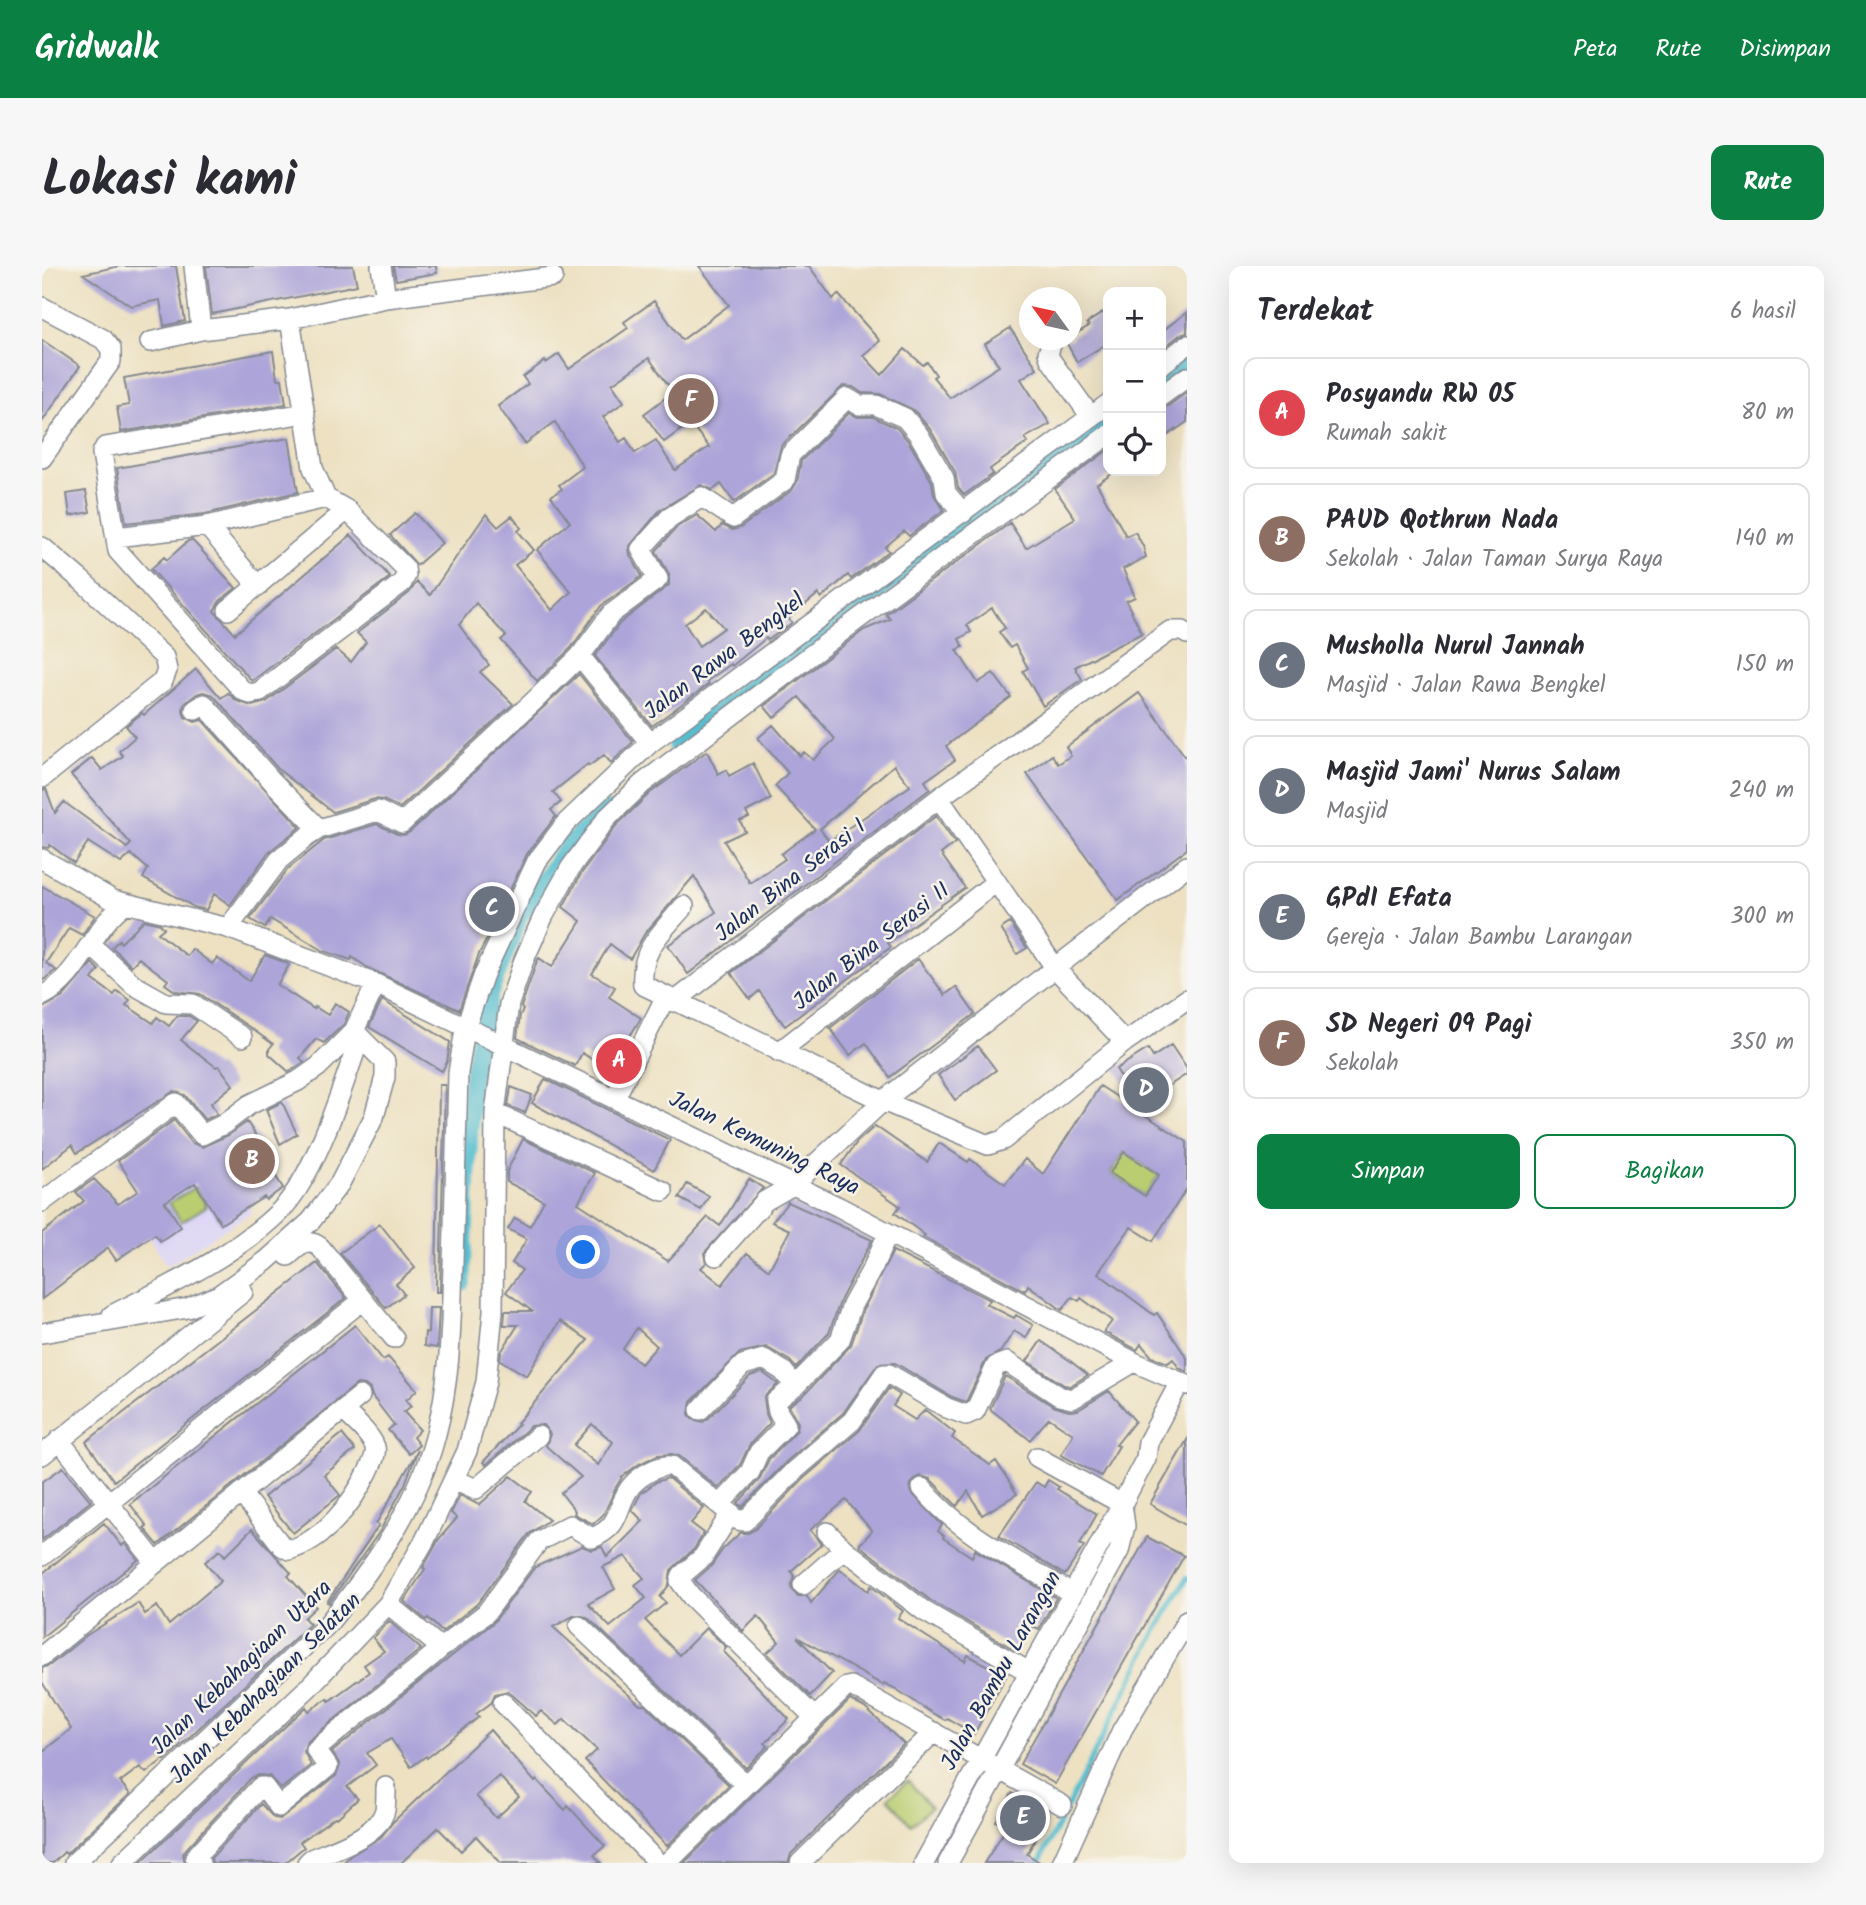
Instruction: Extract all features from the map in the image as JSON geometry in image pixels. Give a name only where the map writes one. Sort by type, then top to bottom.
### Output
[{"type":"street","points":[[194,266],[201,330]]},
{"type":"street","points":[[381,266],[386,298]]},
{"type":"street","points":[[150,342],[201,330],[290,319],[386,298],[553,277]]},
{"type":"street","points":[[42,307],[103,339],[111,349],[111,361],[42,458]]},
{"type":"street","points":[[290,319],[305,413],[313,468],[326,498],[347,510],[405,568],[406,575],[402,583],[259,692],[250,694],[242,690],[118,551],[102,453],[105,447],[305,413]]},
{"type":"street","points":[[1166,361],[1187,345]]},
{"type":"street","points":[[1049,350],[1050,359],[1091,417]]},
{"type":"street","points":[[1166,392],[1187,377]]},
{"type":"street","points":[[228,928],[279,860],[318,829],[378,811],[402,823],[580,656],[611,614],[658,579],[641,549],[669,518],[702,497],[733,518],[785,480],[790,455],[847,398],[859,405],[876,405],[905,418],[919,435],[944,478],[946,493],[963,513]]},
{"type":"street","name":"Jalan Rawa Bengkel","points":[[498,1043],[524,960],[543,917],[571,867],[607,818],[642,784],[963,513],[1103,408]]},
{"type":"street","name":"Jalan Rawa Bengkel","points":[[468,1030],[484,974],[537,862],[566,823],[650,743],[1103,438]]},
{"type":"street","points":[[116,537],[207,526],[326,498]]},
{"type":"street","points":[[228,610],[347,510]]},
{"type":"street","points":[[207,526],[258,586]]},
{"type":"street","points":[[42,547],[164,657],[167,670],[163,681],[42,778]]},
{"type":"street","name":"Jalan Bina Serasi I","points":[[670,1000],[939,798],[1170,631],[1183,631],[1187,634]]},
{"type":"street","points":[[580,656],[650,743]]},
{"type":"street","points":[[195,710],[204,704],[318,829]]},
{"type":"street","points":[[939,798],[1056,969],[1125,1042]]},
{"type":"street","points":[[42,859],[114,900],[114,913],[91,945],[71,970],[42,996]]},
{"type":"street","points":[[716,1256],[765,1201],[793,1185],[883,1101],[1187,866]]},
{"type":"street","name":"Jalan Bina Serasi II","points":[[779,1052],[996,882]]},
{"type":"street","name":"Jalan Kemuning Raya","points":[[114,900],[228,928],[376,985],[793,1185],[1133,1362],[1183,1384]]},
{"type":"street","points":[[684,906],[648,949],[641,969],[643,985],[883,1101],[988,1145],[1003,1140],[1125,1042],[1187,999]]},
{"type":"street","points":[[91,945],[134,985],[166,1003],[193,1004],[242,1037]]},
{"type":"street","points":[[92,1326],[210,1262],[281,1210],[299,1184],[333,1112],[357,1034],[376,985]]},
{"type":"street","points":[[615,1098],[670,1000]]},
{"type":"street","name":"Jalan Kebahagiaan Utara","points":[[74,1863],[327,1625],[361,1583],[397,1528],[435,1440],[450,1369],[458,1073],[468,1030]]},
{"type":"street","points":[[42,1202],[176,1103],[202,1135],[224,1124],[249,1105],[298,1081],[357,1034]]},
{"type":"street","points":[[42,1333],[188,1308],[219,1295],[266,1261],[311,1221],[340,1183],[374,1117],[385,1077],[385,1062],[357,1034]]},
{"type":"street","name":"Jalan Kebahagiaan Selatan","points":[[122,1863],[307,1686],[387,1604],[425,1540],[467,1451],[486,1382],[493,1312],[498,1043]]},
{"type":"street","points":[[495,1113],[663,1191]]},
{"type":"street","points":[[814,1717],[691,1596],[680,1581],[682,1575],[703,1557],[725,1509],[761,1450],[786,1425],[778,1412],[776,1401],[795,1386],[840,1340],[852,1305],[888,1233]]},
{"type":"street","points":[[42,1455],[303,1244],[312,1242],[320,1247],[394,1338]]},
{"type":"street","points":[[42,1556],[363,1300]]},
{"type":"street","points":[[700,1410],[743,1365],[764,1359],[783,1371],[795,1386]]},
{"type":"street","points":[[200,1863],[195,1857],[260,1787],[264,1787],[279,1807],[328,1766],[316,1750],[486,1613],[536,1544],[565,1525],[570,1525],[592,1538],[607,1530],[618,1517],[632,1485],[649,1473],[664,1465],[672,1466],[740,1521],[746,1521],[795,1470],[852,1421],[884,1374],[889,1374],[947,1408],[966,1415],[975,1411],[996,1366],[1001,1363],[1007,1362],[1059,1396],[1072,1399],[1133,1362]]},
{"type":"street","name":"Jalan Bambu Larangan","points":[[924,1863],[1122,1504],[1146,1458],[1148,1442],[1183,1384]]},
{"type":"street","points":[[42,1656],[360,1396]]},
{"type":"street","points":[[241,1493],[282,1546],[289,1550],[298,1548],[323,1530],[351,1503],[375,1452],[366,1435],[343,1410]]},
{"type":"street","points":[[454,1479],[476,1489],[538,1436]]},
{"type":"street","points":[[60,1440],[156,1563]]},
{"type":"street","points":[[1037,1457],[1122,1504]]},
{"type":"street","points":[[922,1488],[939,1508],[986,1542],[1073,1594]]},
{"type":"street","name":"Jalan Bambu Larangan","points":[[948,1863],[1119,1551],[1125,1526],[1122,1504]]},
{"type":"street","points":[[827,1532],[844,1549],[924,1611],[1029,1672]]},
{"type":"street","points":[[803,1585],[844,1549]]},
{"type":"street","points":[[387,1604],[441,1648]]},
{"type":"street","points":[[1062,1863],[1122,1730],[1187,1620]]},
{"type":"street","points":[[579,1626],[746,1785]]},
{"type":"street","points":[[286,1666],[307,1686]]},
{"type":"street","points":[[667,1863],[846,1686],[851,1686],[1062,1805]]},
{"type":"street","points":[[503,1703],[658,1863]]},
{"type":"street","points":[[800,1863],[934,1732]]},
{"type":"street","points":[[307,1863],[353,1842],[370,1830],[385,1813],[386,1787]]},
{"type":"shaded area","points":[[208,1144],[252,1212],[167,1266],[126,1197]]},
{"type":"green space","points":[[1124,1152],[1159,1175],[1145,1196],[1110,1173]]},
{"type":"green space","points":[[195,1187],[207,1206],[181,1222],[169,1203]]},
{"type":"green space","points":[[908,1781],[931,1807],[911,1825],[888,1798]]},
{"type":"building","points":[[120,266],[176,266],[185,321],[164,326],[160,300],[131,306],[83,274]]},
{"type":"building","points":[[206,266],[353,266],[357,285],[212,314]]},
{"type":"building","points":[[393,266],[436,266],[437,273],[396,280]]},
{"type":"building","points":[[699,266],[809,266],[833,299],[838,294],[880,341],[863,355],[882,375],[905,349],[923,365],[927,362],[936,375],[933,377],[950,398],[999,366],[985,344],[1010,328],[1019,341],[1019,350],[1025,350],[1037,368],[1021,379],[1050,424],[1025,438],[1028,442],[990,469],[993,474],[964,495],[958,488],[955,472],[930,429],[914,410],[880,394],[862,393],[853,387],[843,386],[781,446],[774,473],[734,502],[721,484],[713,490],[701,485],[660,510],[629,547],[630,555],[642,576],[601,606],[571,648],[537,681],[501,640],[506,636],[476,603],[459,625],[489,665],[480,672],[513,704],[400,808],[375,799],[333,812],[279,770],[213,695],[203,692],[197,694],[184,704],[185,717],[195,722],[202,720],[300,827],[269,852],[230,905],[214,894],[206,910],[194,907],[143,878],[148,869],[131,854],[121,863],[88,842],[74,863],[50,845],[48,848],[42,847],[42,790],[46,789],[55,813],[64,802],[127,848],[131,844],[71,775],[92,758],[102,770],[123,756],[119,751],[135,737],[126,726],[142,713],[144,715],[196,669],[221,698],[228,693],[237,701],[252,706],[266,702],[336,649],[351,662],[366,642],[357,633],[409,593],[417,582],[430,595],[486,514],[498,527],[512,516],[521,528],[518,531],[534,550],[515,565],[552,610],[571,592],[537,550],[570,522],[551,496],[562,489],[559,485],[583,467],[555,422],[525,444],[498,406],[528,384],[523,377],[545,361],[546,363],[559,354],[569,369],[628,328],[624,322],[654,301],[682,340],[729,305]],"holes":[[[649,358],[673,392],[644,414],[664,442],[690,423],[709,447],[675,470],[656,440],[635,453],[626,438],[620,442],[603,417],[624,402],[612,384]]]},
{"type":"building","points":[[1187,312],[1187,333],[1166,346],[1166,328]]},
{"type":"building","points":[[1103,313],[1103,346],[1077,362],[1070,350],[1082,350],[1082,330],[1089,326],[1087,323]]},
{"type":"building","points":[[42,340],[80,366],[42,422]]},
{"type":"building","points":[[273,351],[277,379],[282,379],[286,404],[121,432],[117,407],[129,405],[124,378]]},
{"type":"building","points":[[1187,392],[1187,422],[1166,437],[1166,407]]},
{"type":"building","points":[[849,413],[858,417],[873,417],[897,428],[909,442],[932,482],[934,495],[944,510],[909,536],[904,531],[885,547],[889,551],[851,579],[848,575],[821,598],[818,594],[788,619],[792,622],[789,625],[768,640],[766,638],[732,666],[731,664],[707,681],[709,684],[652,726],[595,656],[620,623],[669,585],[669,574],[656,551],[677,527],[697,515],[716,532],[722,525],[732,530],[740,528],[792,490],[797,482],[801,461]],"holes":[[[706,608],[724,628],[699,646],[685,624]]]},
{"type":"building","points":[[289,438],[298,492],[205,514],[126,523],[117,468]]},
{"type":"building","points":[[1103,454],[1103,476],[1109,476],[1097,484],[1126,536],[1135,532],[1146,557],[1123,569],[1135,597],[1126,601],[1142,633],[1075,667],[1082,679],[1043,706],[1023,671],[1028,668],[1015,645],[1010,648],[999,632],[1005,628],[992,608],[967,625],[971,632],[959,639],[963,647],[957,650],[978,683],[993,673],[1011,697],[946,746],[955,760],[925,781],[930,789],[688,974],[668,945],[716,912],[694,876],[645,933],[630,959],[610,944],[592,974],[615,987],[609,997],[641,1018],[622,1049],[625,1050],[618,1065],[614,1062],[609,1070],[582,1053],[575,1066],[517,1038],[523,1010],[521,1007],[537,961],[539,958],[552,967],[581,921],[563,907],[581,874],[616,826],[650,793],[707,751],[718,774],[726,770],[729,776],[753,763],[771,799],[746,812],[749,817],[740,821],[745,831],[724,841],[750,883],[785,859],[781,854],[815,829],[775,786],[788,773],[758,738],[773,725],[800,756],[804,752],[813,760],[835,739],[799,697],[774,718],[764,706],[864,630],[890,619],[886,614],[1010,523],[1026,548],[1075,518],[1055,489]],"holes":[[[894,765],[910,786],[829,841],[820,829]]]},
{"type":"building","points":[[86,491],[90,512],[70,516],[67,494]]},
{"type":"building","points":[[415,513],[442,543],[417,565],[390,535]]},
{"type":"building","points":[[351,535],[390,577],[252,681],[151,569],[164,557],[167,560],[192,540],[236,588],[220,601],[214,611],[235,634]]},
{"type":"building","points":[[579,674],[633,742],[611,763],[604,755],[589,766],[588,764],[553,792],[561,802],[551,810],[556,816],[527,854],[499,913],[485,932],[489,935],[479,954],[459,1010],[368,968],[352,957],[351,960],[324,951],[270,919],[265,928],[250,919],[288,869],[324,840],[377,824],[397,834],[410,832]]},
{"type":"building","points":[[1139,693],[1187,759],[1187,849],[1118,900],[1027,774],[1052,755],[1058,764],[1071,756],[1066,747]]},
{"type":"building","points":[[936,816],[955,843],[941,854],[965,888],[888,943],[891,947],[785,1026],[759,991],[750,999],[731,973]]},
{"type":"building","points":[[42,886],[95,916],[82,935],[69,928],[46,963],[56,970],[42,981]]},
{"type":"building","points":[[144,920],[160,924],[164,928],[158,933],[187,956],[192,949],[212,964],[217,958],[249,981],[265,955],[284,962],[289,965],[277,985],[328,1015],[335,1003],[349,1012],[344,1024],[324,1043],[316,1039],[300,1058],[304,1062],[289,1072],[269,1054],[273,1044],[249,1027],[200,994],[175,991],[165,984],[168,980],[139,958],[131,966],[112,947],[119,940],[121,943]]},
{"type":"building","points":[[1010,923],[1027,948],[1017,954],[1001,929]]},
{"type":"building","points":[[918,959],[945,995],[956,987],[975,1014],[890,1077],[866,1043],[850,1055],[830,1028]]},
{"type":"building","points":[[92,963],[99,970],[92,979],[114,995],[117,991],[130,1000],[126,1005],[153,1023],[157,1017],[169,1026],[177,1016],[189,1016],[197,1021],[181,1040],[216,1067],[219,1066],[233,1085],[211,1103],[217,1114],[205,1120],[185,1095],[174,1091],[77,1153],[72,1145],[42,1169],[42,1008],[63,997]]},
{"type":"building","points":[[382,1000],[450,1042],[447,1062],[442,1071],[369,1027]]},
{"type":"building","points":[[1171,1045],[1187,1069],[1187,1074],[1139,1105],[1116,1069],[1148,1049],[1153,1057]]},
{"type":"building","points":[[978,1046],[996,1070],[955,1100],[938,1075]]},
{"type":"building","points":[[545,1079],[670,1140],[654,1170],[532,1103]]},
{"type":"building","points":[[439,1085],[445,1085],[440,1292],[436,1292]]},
{"type":"building","points":[[1100,1086],[1187,1142],[1187,1188],[1153,1241],[1131,1227],[1098,1273],[1154,1315],[1157,1313],[1187,1358],[1187,1372],[1179,1368],[1173,1359],[1168,1363],[1152,1357],[1141,1344],[1137,1350],[1104,1332],[1112,1321],[1081,1298],[1079,1301],[1072,1297],[1062,1310],[1028,1285],[1025,1291],[923,1237],[925,1235],[895,1213],[900,1206],[841,1165],[857,1142],[875,1126],[927,1162],[939,1143],[968,1162],[970,1159],[1005,1184],[1025,1159],[1043,1174]],"holes":[[[1124,1152],[1159,1175],[1145,1196],[1110,1173]]]},
{"type":"building","points":[[511,1087],[532,1095],[525,1113],[508,1106]]},
{"type":"building","points":[[282,1102],[297,1134],[280,1144],[266,1110]]},
{"type":"building","points":[[174,1120],[192,1143],[202,1147],[229,1135],[247,1122],[271,1159],[267,1162],[283,1188],[221,1224],[195,1183],[165,1202],[181,1227],[160,1241],[155,1234],[116,1260],[108,1248],[42,1299],[42,1233],[84,1201],[76,1192],[94,1179],[118,1204],[138,1191],[118,1161]]},
{"type":"building","points":[[523,1139],[595,1173],[578,1203],[668,1261],[708,1217],[720,1226],[749,1179],[763,1188],[704,1253],[706,1263],[701,1268],[722,1285],[747,1253],[769,1270],[790,1230],[772,1222],[788,1202],[872,1240],[841,1299],[829,1333],[796,1368],[790,1361],[766,1347],[740,1353],[691,1402],[689,1414],[692,1419],[703,1422],[750,1376],[762,1372],[778,1384],[764,1397],[770,1423],[750,1444],[740,1465],[718,1488],[679,1456],[658,1455],[623,1476],[604,1514],[593,1524],[574,1514],[575,1511],[561,1493],[581,1477],[546,1446],[550,1434],[543,1425],[531,1426],[486,1465],[483,1462],[519,1424],[517,1423],[588,1340],[560,1321],[527,1376],[500,1360],[501,1352],[518,1325],[504,1325],[505,1311],[532,1311],[506,1292],[522,1270],[512,1263],[527,1239],[508,1229],[515,1218],[530,1226],[544,1201],[507,1182],[507,1171]],"holes":[[[637,1328],[657,1346],[641,1364],[623,1349]],[[592,1424],[613,1442],[598,1465],[574,1445]]]},
{"type":"building","points":[[687,1184],[709,1196],[701,1210],[679,1198]]},
{"type":"building","points":[[380,1224],[415,1268],[396,1284],[404,1294],[386,1308],[340,1253]]},
{"type":"building","points":[[893,1251],[990,1300],[986,1304],[1014,1318],[1016,1315],[1033,1325],[1026,1338],[1014,1331],[1001,1351],[986,1360],[966,1402],[952,1397],[895,1363],[878,1364],[843,1413],[787,1461],[742,1507],[738,1503],[759,1480],[769,1459],[797,1430],[798,1423],[789,1406],[804,1395],[851,1345],[863,1310]]},
{"type":"building","points":[[317,1263],[346,1298],[114,1481],[86,1442]]},
{"type":"building","points":[[429,1308],[439,1308],[437,1348],[424,1346],[425,1332],[428,1333]]},
{"type":"building","points":[[355,1325],[383,1360],[388,1357],[417,1390],[406,1400],[411,1406],[404,1412],[420,1430],[413,1437],[419,1445],[409,1454],[388,1430],[394,1425],[372,1396],[370,1389],[357,1384],[158,1545],[130,1504]]},
{"type":"building","points":[[1041,1341],[1088,1375],[1070,1386],[1064,1385],[1027,1361]]},
{"type":"building","points":[[1005,1376],[1053,1406],[1069,1411],[1078,1410],[1109,1391],[1135,1421],[1116,1445],[1119,1446],[1101,1476],[1061,1455],[1073,1434],[1049,1418],[1030,1440],[990,1409]]},
{"type":"building","points":[[889,1388],[900,1395],[893,1406],[915,1420],[925,1410],[955,1433],[952,1438],[990,1465],[996,1461],[1017,1494],[982,1515],[968,1491],[957,1506],[930,1479],[920,1476],[914,1479],[910,1491],[942,1525],[938,1531],[943,1538],[972,1557],[975,1550],[1056,1598],[1039,1629],[1033,1626],[1017,1651],[930,1600],[859,1545],[872,1531],[846,1500],[810,1530],[822,1544],[791,1571],[794,1576],[791,1588],[798,1596],[807,1596],[811,1603],[840,1569],[868,1591],[871,1586],[903,1611],[898,1618],[927,1637],[965,1661],[968,1655],[1006,1676],[974,1734],[797,1637],[832,1673],[810,1696],[767,1653],[779,1642],[758,1616],[743,1631],[695,1580],[740,1533],[754,1530],[803,1479],[860,1430]]},
{"type":"building","points":[[342,1434],[355,1450],[324,1475],[340,1495],[293,1533],[264,1497]]},
{"type":"building","points":[[1187,1440],[1187,1526],[1150,1504]]},
{"type":"building","points":[[418,1450],[405,1484],[380,1531],[329,1603],[327,1602],[379,1525],[376,1524]]},
{"type":"building","points":[[63,1467],[91,1501],[42,1540],[42,1482]]},
{"type":"building","points":[[511,1476],[532,1492],[525,1501],[549,1520],[529,1534],[477,1604],[442,1632],[404,1601],[425,1569],[423,1568],[439,1539],[457,1518],[451,1513],[460,1495],[479,1505]]},
{"type":"building","points":[[668,1478],[704,1508],[691,1523],[704,1533],[694,1549],[671,1570],[669,1585],[660,1597],[666,1603],[645,1620],[679,1655],[706,1628],[726,1647],[723,1651],[789,1719],[765,1743],[768,1746],[746,1768],[587,1617],[575,1615],[553,1627],[640,1705],[645,1705],[729,1785],[667,1846],[585,1761],[597,1750],[564,1719],[558,1725],[541,1711],[536,1716],[508,1691],[495,1694],[491,1703],[476,1714],[479,1717],[427,1758],[426,1756],[411,1767],[391,1739],[367,1753],[376,1765],[347,1787],[358,1799],[337,1818],[300,1842],[304,1847],[285,1863],[212,1863],[211,1858],[261,1804],[274,1818],[281,1819],[336,1776],[340,1765],[332,1752],[494,1622],[535,1567],[582,1546],[592,1550],[602,1547],[607,1557],[643,1521],[632,1510],[641,1493],[656,1482]],"holes":[[[625,1556],[644,1578],[635,1585],[646,1598],[610,1627],[588,1604],[615,1589],[603,1567]]]},
{"type":"building","points":[[1048,1480],[1059,1487],[1057,1489],[1097,1514],[1080,1544],[1084,1546],[1065,1575],[999,1536],[1036,1482],[1044,1487]]},
{"type":"building","points":[[104,1523],[122,1546],[125,1543],[138,1560],[42,1637],[42,1574]]},
{"type":"building","points":[[252,1529],[291,1573],[288,1576],[316,1607],[304,1618],[310,1624],[165,1760],[146,1773],[140,1767],[120,1782],[130,1794],[66,1854],[64,1852],[53,1863],[42,1863],[42,1752],[71,1729],[42,1682],[42,1668],[138,1603],[145,1614],[157,1606],[169,1625],[221,1581],[205,1562],[220,1550],[225,1556]]},
{"type":"building","points":[[1147,1537],[1184,1556],[1055,1784],[1020,1764]]},
{"type":"building","points":[[389,1621],[421,1649],[308,1741],[304,1752],[311,1765],[281,1789],[269,1776],[251,1778],[186,1849],[183,1854],[185,1863],[140,1863],[306,1707],[309,1711],[327,1698],[329,1701],[369,1672],[364,1665],[384,1651],[373,1638]]},
{"type":"building","points":[[850,1700],[865,1708],[904,1744],[791,1854],[788,1863],[684,1863]]},
{"type":"building","points":[[490,1730],[535,1782],[537,1780],[565,1810],[568,1806],[605,1846],[594,1855],[601,1863],[501,1863],[476,1836],[461,1851],[438,1828],[401,1863],[343,1863],[381,1837],[393,1822]],"holes":[[[499,1776],[519,1797],[496,1818],[476,1796]]]},
{"type":"building","points":[[1012,1793],[1044,1809],[1042,1811],[1049,1815],[1027,1854],[1041,1863],[984,1863],[1007,1827],[996,1821]]},
{"type":"waterway","points":[[1166,375],[1187,360]]},
{"type":"waterway","points":[[677,747],[708,719],[1103,423]]},
{"type":"waterway","points":[[462,1282],[472,1079],[490,992],[520,915],[569,844],[607,811]]},
{"type":"waterway","points":[[1039,1863],[1155,1633],[1187,1578]]},
{"type":"place","name":"SD Negeri 09 Pagi","points":[[691,401]]},
{"type":"place","name":"Musholla Nurul Jannah","points":[[492,909]]},
{"type":"place","name":"Posyandu RW 05","points":[[619,1061]]},
{"type":"place","name":"Masjid Jami' Nurus Salam","points":[[1146,1090]]},
{"type":"place","name":"PAUD Qothrun Nada","points":[[252,1161]]},
{"type":"place","name":"GPdI Efata","points":[[1023,1818]]}]
